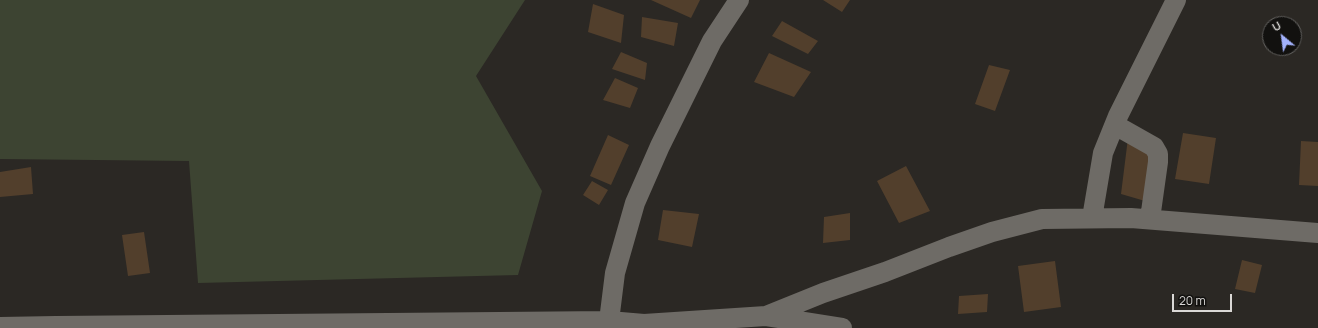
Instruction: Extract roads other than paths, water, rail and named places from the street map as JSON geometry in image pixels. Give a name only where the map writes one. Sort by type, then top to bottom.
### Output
[{"type":"street","points":[[609,321],[616,273],[635,203],[660,146],[712,41],[739,0]]},
{"type":"street","points":[[1092,218],[1103,153],[1118,116],[1176,0]]},
{"type":"street","points":[[1115,124],[1154,147],[1158,154],[1150,219]]},
{"type":"street","points":[[766,316],[823,293],[885,272],[949,247],[992,232],[1042,219],[1131,218],[1318,233]]},
{"type":"street","points":[[0,328],[609,321],[644,326],[766,316],[842,328]]}]
